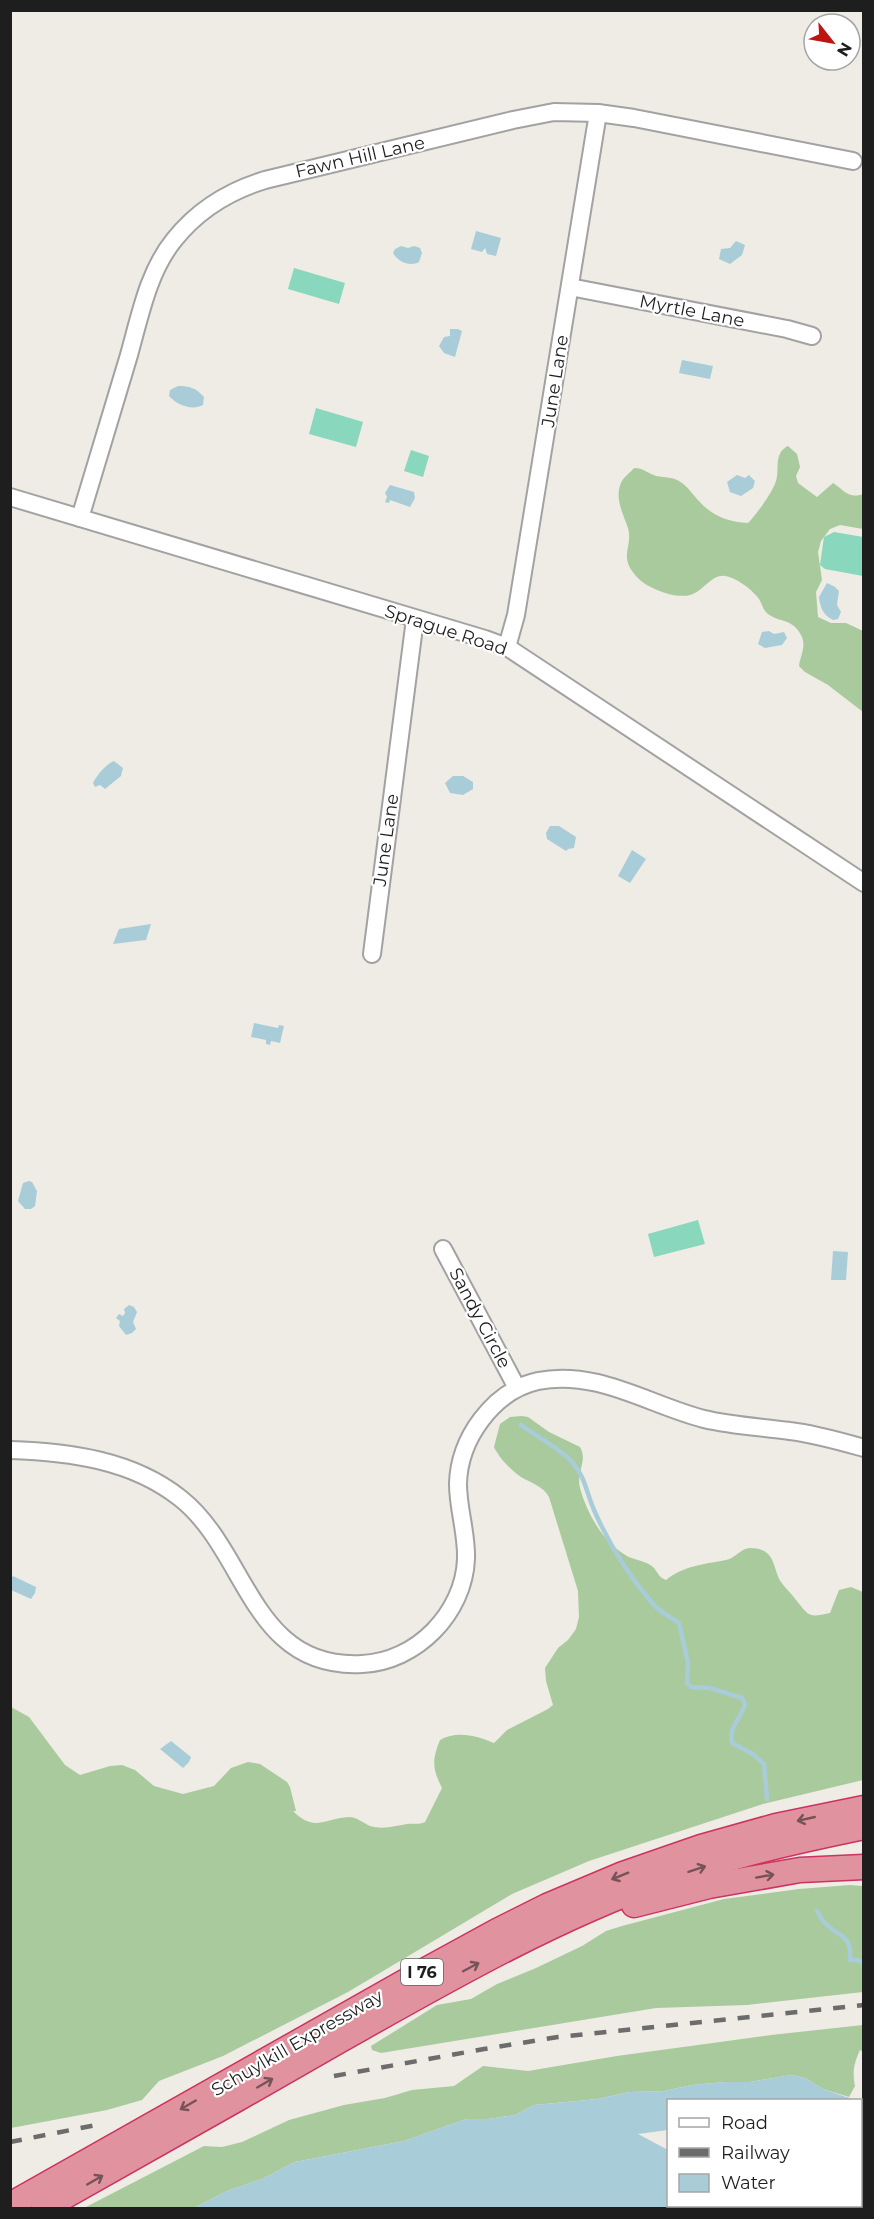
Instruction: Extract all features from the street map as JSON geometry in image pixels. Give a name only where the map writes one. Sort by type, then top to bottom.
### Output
[{"type":"highway","name":"Schuylkill Expressway","points":[[10,2205],[472,1944],[547,1906],[623,1874],[685,1852],[777,1826],[864,1808]]},
{"type":"highway","name":"Schuylkill Expressway","points":[[44,2208],[512,1944],[564,1920],[664,1880],[768,1848],[864,1827]]},
{"type":"highway","points":[[564,1920],[638,1905],[720,1884],[800,1870],[864,1867]]},
{"type":"street","name":"Fawn Hill Lane","points":[[80,518],[152,280],[174,241],[203,211],[234,191],[265,180],[538,115],[570,111],[634,118],[853,161]]},
{"type":"street","name":"June Lane","points":[[507,648],[516,615],[598,113]]},
{"type":"street","name":"Myrtle Lane","points":[[570,287],[787,329],[812,336]]},
{"type":"street","name":"Sprague Road","points":[[10,497],[507,648],[864,883]]},
{"type":"street","name":"June Lane","points":[[372,954],[415,619]]},
{"type":"street","name":"Sandy Circle","points":[[443,1249],[517,1388]]},
{"type":"street","points":[[10,1450],[104,1461],[146,1476],[180,1498],[193,1510],[216,1541],[265,1620],[290,1644],[309,1655],[331,1662],[360,1665],[393,1659],[424,1640],[450,1610],[464,1577],[466,1559],[458,1482],[461,1465],[473,1432],[483,1417],[505,1395],[517,1388],[551,1379],[582,1379],[601,1383],[703,1419],[792,1431],[864,1448]]},
{"type":"green space","points":[[294,268],[345,283],[339,304],[288,289]]},
{"type":"green space","points":[[316,408],[363,422],[356,447],[309,434]]},
{"type":"green space","points":[[788,446],[797,454],[800,467],[796,476],[798,483],[817,497],[833,483],[851,495],[863,494],[863,529],[840,525],[830,529],[821,541],[818,552],[822,580],[816,592],[818,617],[831,623],[846,623],[863,631],[863,712],[799,666],[803,651],[801,635],[790,623],[768,614],[756,595],[742,583],[731,577],[721,576],[690,595],[676,595],[661,592],[646,585],[630,569],[628,562],[629,532],[619,492],[623,479],[634,468],[679,481],[703,506],[715,514],[727,520],[748,523],[773,488],[777,479],[778,458],[783,449]]},
{"type":"green space","points":[[411,450],[429,456],[423,477],[404,471]]},
{"type":"green space","points":[[834,532],[863,537],[863,576],[825,569],[820,565],[824,537]]},
{"type":"green space","points":[[698,1220],[705,1244],[654,1257],[648,1234]]},
{"type":"green space","points":[[510,1417],[528,1417],[549,1432],[580,1447],[583,1457],[579,1477],[580,1488],[597,1526],[618,1550],[650,1565],[663,1579],[666,1580],[694,1566],[730,1559],[750,1548],[765,1551],[769,1555],[781,1582],[810,1614],[830,1613],[839,1590],[851,1587],[863,1592],[863,1780],[763,1804],[589,1861],[512,1894],[348,1992],[223,2056],[159,2081],[142,2100],[107,2110],[11,2128],[11,1707],[29,1717],[65,1765],[80,1775],[110,1766],[122,1765],[135,1770],[154,1786],[183,1794],[214,1786],[231,1768],[248,1762],[260,1764],[287,1782],[296,1811],[293,1811],[308,1821],[320,1823],[349,1817],[380,1828],[425,1822],[442,1788],[434,1764],[440,1740],[460,1735],[474,1736],[494,1743],[507,1730],[553,1705],[545,1668],[558,1648],[576,1629],[579,1617],[578,1591],[549,1497],[540,1487],[513,1471],[494,1447],[500,1424]]},
{"type":"green space","points":[[850,1885],[863,1886],[863,1992],[747,2005],[656,2008],[381,2053],[372,2050],[371,2046],[437,2005],[471,1999],[497,1984],[582,1946],[606,1931],[724,1899]]},
{"type":"green space","points":[[863,2025],[863,2052],[860,2050],[856,2059],[855,2086],[849,2097],[823,2089],[805,2078],[791,2075],[750,2082],[692,2085],[664,2091],[629,2092],[598,2099],[534,2105],[515,2115],[466,2119],[404,2141],[295,2162],[194,2208],[84,2208],[204,2146],[222,2147],[242,2142],[289,2120],[344,2105],[385,2098],[412,2090],[454,2086],[483,2066],[528,2071],[617,2056]]},
{"type":"water","points":[[476,231],[501,238],[496,256],[487,254],[485,248],[482,252],[471,249]]},
{"type":"water","points":[[736,241],[745,245],[742,255],[730,264],[719,259],[721,249],[730,248]]},
{"type":"water","points":[[401,246],[420,248],[422,253],[419,262],[408,264],[398,259],[393,253]]},
{"type":"water","points":[[450,329],[462,331],[455,357],[444,353],[439,346],[444,337],[450,336]]},
{"type":"water","points":[[682,360],[713,366],[710,379],[679,373]]},
{"type":"water","points":[[178,386],[198,391],[204,397],[203,405],[190,407],[172,399],[169,396],[170,390]]},
{"type":"water","points":[[737,475],[745,478],[749,475],[755,481],[753,488],[741,496],[730,492],[727,482]]},
{"type":"water","points":[[390,485],[414,492],[415,498],[410,507],[390,500],[389,503],[385,502],[387,497],[385,493]]},
{"type":"water","points":[[827,583],[839,591],[837,605],[841,612],[838,619],[833,620],[827,616],[820,604],[819,597]]},
{"type":"water","points":[[769,631],[774,634],[784,632],[787,638],[782,645],[765,648],[758,644],[762,632]]},
{"type":"water","points":[[114,761],[123,768],[121,776],[105,789],[100,785],[95,787],[93,783],[97,777]]},
{"type":"water","points":[[453,776],[463,776],[473,782],[473,789],[463,795],[450,793],[445,783]]},
{"type":"water","points":[[550,826],[559,826],[576,837],[574,848],[566,851],[547,839],[546,833]]},
{"type":"water","points":[[632,850],[646,859],[630,883],[618,876]]},
{"type":"water","points":[[151,924],[146,940],[113,944],[119,929]]},
{"type":"water","points":[[254,1023],[278,1028],[279,1025],[284,1026],[280,1043],[271,1041],[270,1045],[266,1044],[266,1040],[251,1037]]},
{"type":"water","points":[[29,1181],[37,1191],[35,1206],[25,1209],[18,1201],[23,1183]]},
{"type":"water","points":[[833,1251],[848,1252],[846,1280],[831,1280]]},
{"type":"water","points":[[129,1305],[137,1312],[133,1322],[136,1329],[126,1335],[119,1326],[120,1321],[116,1318],[119,1314],[123,1316],[124,1309]]},
{"type":"water","points":[[13,1576],[36,1587],[31,1599],[11,1590]]},
{"type":"water","points":[[171,1741],[191,1757],[183,1768],[160,1749]]},
{"type":"water","points":[[791,2075],[805,2078],[823,2089],[852,2099],[667,2099],[667,2130],[638,2134],[667,2149],[667,2207],[862,2207],[862,2104],[864,2105],[863,2208],[194,2208],[295,2162],[404,2141],[466,2119],[515,2115],[534,2105],[598,2099],[629,2092],[664,2091],[692,2085],[725,2082],[750,2082]]},
{"type":"waterway","points":[[521,1425],[555,1447],[577,1468],[600,1522],[627,1570],[655,1607],[679,1623],[688,1663],[687,1683],[691,1687],[710,1688],[742,1698],[745,1704],[733,1727],[732,1743],[753,1754],[764,1764],[767,1799]]},
{"type":"waterway","points":[[817,1911],[825,1923],[847,1941],[850,1960],[858,1960],[863,1963],[864,1967]]},
{"type":"railway","points":[[334,2076],[558,2037],[864,2005]]},
{"type":"railway","points":[[10,2142],[96,2125]]}]
